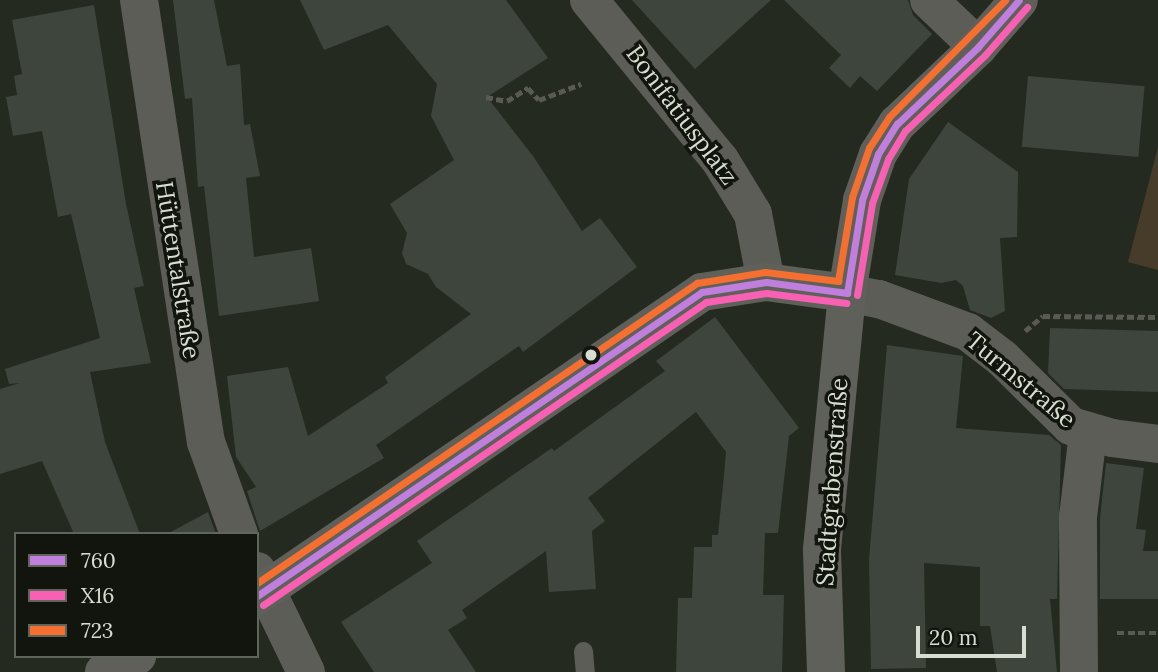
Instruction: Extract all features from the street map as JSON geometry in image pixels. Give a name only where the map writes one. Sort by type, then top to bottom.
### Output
[{"type":"main road","name":"Stadtgrabenstraße","points":[[826,672],[822,549],[847,293],[862,200],[877,154],[897,124],[978,47],[1019,0]]},
{"type":"main road","points":[[261,586],[702,292],[766,282],[847,293]]},
{"type":"main road","points":[[104,672],[133,658]]},
{"type":"street","name":"Hüttentalstraße","points":[[139,0],[206,442],[238,532]]},
{"type":"street","name":"Bonifatiusplatz","points":[[589,0],[720,160],[753,214],[766,282]]},
{"type":"street","points":[[929,0],[978,47]]},
{"type":"street","name":"Turmstraße","points":[[847,293],[879,299],[968,332],[1002,358],[1071,426],[1088,433],[1158,443]]},
{"type":"street","points":[[1079,672],[1078,517],[1088,433]]},
{"type":"street","points":[[261,586],[306,672]]},
{"type":"lane","points":[[583,651],[585,672]]},
{"type":"path","points":[[486,97],[508,101],[528,88],[539,100],[581,84]]},
{"type":"path","points":[[1028,327],[1043,316],[1158,317]]},
{"type":"shaded area","points":[[1158,147],[1158,270],[1128,262]]},
{"type":"building","points":[[173,0],[214,0],[227,66],[240,64],[244,125],[250,124],[260,176],[246,178],[254,257],[311,248],[319,301],[219,316],[204,186],[198,187],[192,98],[185,99]]},
{"type":"building","points":[[300,0],[506,0],[548,58],[487,97],[533,156],[582,231],[600,218],[637,267],[523,352],[519,346],[376,445],[384,458],[260,531],[247,491],[256,487],[236,457],[227,376],[288,367],[308,436],[388,383],[385,377],[471,314],[436,287],[428,274],[406,264],[402,253],[407,233],[390,204],[454,160],[431,116],[437,84],[388,25],[324,50]]},
{"type":"building","points":[[632,0],[771,0],[695,69]]},
{"type":"building","points":[[784,0],[908,0],[913,15],[932,34],[877,91],[860,76],[850,88],[829,68],[841,55]]},
{"type":"building","points":[[94,5],[126,204],[144,286],[134,288],[151,363],[90,372],[105,442],[139,532],[73,532],[42,461],[0,474],[0,389],[20,383],[9,384],[5,369],[100,338],[71,214],[58,217],[42,131],[13,136],[6,97],[17,95],[14,76],[22,74],[12,20]]},
{"type":"building","points":[[1028,76],[1145,86],[1138,157],[1022,147]]},
{"type":"building","points":[[948,122],[1018,172],[1017,237],[1000,238],[1005,311],[991,318],[970,310],[963,286],[956,280],[941,283],[895,275],[909,179]]},
{"type":"building","points":[[715,317],[799,428],[789,436],[778,533],[765,533],[763,595],[784,595],[782,672],[676,672],[678,598],[692,598],[694,547],[712,547],[712,535],[718,535],[726,452],[696,412],[588,498],[605,521],[592,531],[596,589],[549,592],[546,551],[462,610],[467,618],[448,630],[476,672],[374,672],[341,622],[432,563],[417,541],[552,448],[554,451],[665,371],[656,361]]},
{"type":"building","points":[[1050,328],[1158,331],[1158,392],[1064,389],[1048,373]]},
{"type":"building","points":[[887,345],[963,356],[956,428],[1049,435],[1061,445],[1057,599],[1050,599],[1057,672],[997,672],[990,626],[980,626],[980,567],[924,563],[926,668],[871,669],[869,560]]},
{"type":"building","points":[[1106,463],[1144,468],[1136,529],[1146,530],[1143,551],[1158,551],[1158,599],[1100,599],[1100,518]]},
{"type":"building","points":[[208,512],[215,532],[171,532]]},
{"type":"transit line","name":"723","points":[[259,582],[697,283],[765,272],[838,281],[852,197],[869,148],[889,117],[1005,0]]},
{"type":"transit line","name":"760","points":[[847,293],[862,200],[878,154],[897,124],[978,47],[1019,0]]},
{"type":"transit line","name":"X16","points":[[857,295],[872,203],[888,159],[905,131],[985,55],[1027,7]]},
{"type":"transit line","name":"760","points":[[259,595],[702,292],[766,282],[847,293]]},
{"type":"transit line","name":"X16","points":[[263,605],[706,302],[766,293],[846,303]]}]
